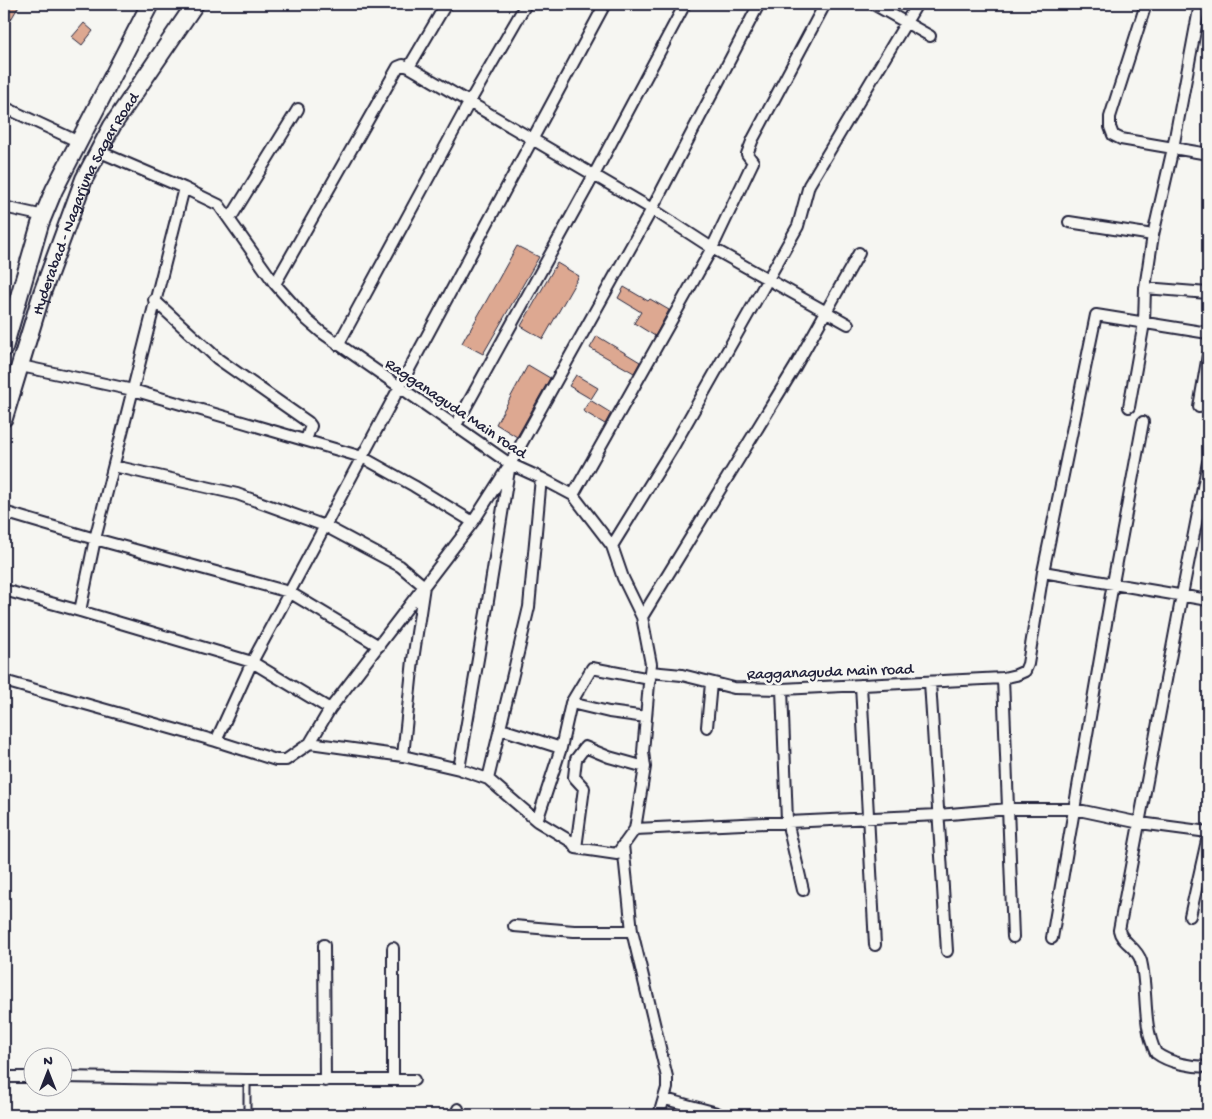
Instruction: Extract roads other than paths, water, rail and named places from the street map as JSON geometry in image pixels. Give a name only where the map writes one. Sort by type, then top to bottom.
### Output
[{"type":"main road","name":"Hyderabad - Nagarjuna Sagar Road","points":[[4,348],[44,216],[67,164],[150,4]]},
{"type":"main road","name":"Hyderabad - Nagarjuna Sagar Road","points":[[4,418],[42,293],[84,179],[112,126],[195,4]]},
{"type":"street","points":[[409,67],[446,4]]},
{"type":"street","points":[[338,345],[469,103],[526,4]]},
{"type":"street","points":[[216,741],[252,662],[604,4]]},
{"type":"street","points":[[456,425],[594,175],[685,4]]},
{"type":"street","points":[[4,681],[216,741],[276,760],[286,760],[310,743],[330,709],[473,522],[510,464],[652,209],[759,4]]},
{"type":"street","points":[[573,496],[712,248],[753,162],[747,154],[753,139],[826,4]]},
{"type":"street","points":[[873,4],[930,36]]},
{"type":"street","points":[[612,546],[672,446],[798,226],[809,185],[917,4]]},
{"type":"street","points":[[1146,4],[1110,117],[1110,127],[1113,135],[1122,139],[1208,154]]},
{"type":"street","points":[[1129,407],[1144,323],[1145,288],[1153,235],[1173,148],[1200,4]]},
{"type":"street","points":[[275,284],[398,67],[403,65],[652,209],[712,248],[848,324]]},
{"type":"street","points":[[4,107],[79,142]]},
{"type":"street","points":[[230,219],[298,110]]},
{"type":"street","name":"Ragganaguda Main road","points":[[98,151],[219,205],[275,284],[307,320],[338,345],[400,386],[510,464],[541,478],[573,496],[612,546],[623,578],[642,617],[651,664],[650,676],[682,675],[734,688],[782,689],[1003,678],[1016,675],[1025,671],[1028,664],[1043,572]]},
{"type":"street","points":[[80,611],[95,539],[154,300],[184,188]]},
{"type":"street","points":[[4,207],[44,216]]},
{"type":"street","points":[[1069,222],[1153,235]]},
{"type":"street","points":[[642,617],[795,367],[859,253]]},
{"type":"street","points":[[1145,288],[1208,293]]},
{"type":"street","points":[[154,300],[218,359],[308,422],[311,426],[306,440]]},
{"type":"street","points":[[1208,333],[1096,315],[1043,572],[1208,600]]},
{"type":"street","points":[[1199,407],[1208,355]]},
{"type":"street","points":[[20,366],[133,390],[362,456],[473,522]]},
{"type":"street","points":[[1052,938],[1113,583],[1143,422]]},
{"type":"street","points":[[1208,462],[1119,933],[1139,957],[1150,1036],[1156,1052],[1174,1061],[1199,1067],[1208,1067]]},
{"type":"street","points":[[459,769],[510,464]]},
{"type":"street","points":[[114,466],[237,494],[325,526],[400,566],[424,586]]},
{"type":"street","points":[[488,779],[529,607],[541,478]]},
{"type":"street","points":[[4,512],[289,592],[379,646]]},
{"type":"street","points":[[403,756],[413,660],[424,586]]},
{"type":"street","points":[[4,590],[252,662],[330,709]]},
{"type":"street","points":[[310,743],[403,756],[459,769],[488,779],[537,821],[572,842],[576,848],[617,854],[635,829],[645,767],[644,752],[650,676],[592,668],[572,703],[561,748],[537,821]]},
{"type":"street","points":[[1003,678],[1013,937]]},
{"type":"street","points":[[930,682],[946,950]]},
{"type":"street","points":[[707,727],[712,683]]},
{"type":"street","points":[[861,685],[874,945]]},
{"type":"street","points":[[782,689],[787,821],[803,890]]},
{"type":"street","points":[[572,703],[646,718]]},
{"type":"street","points":[[501,729],[561,748]]},
{"type":"street","points":[[576,848],[584,788],[574,778],[576,759],[584,747],[608,757],[645,767]]},
{"type":"street","points":[[635,829],[938,815],[1009,809],[1074,809],[1140,823],[1208,832]]},
{"type":"street","points":[[1190,916],[1208,836]]},
{"type":"street","points":[[623,845],[632,931],[667,1077],[665,1099],[659,1115]]},
{"type":"street","points":[[514,926],[574,931],[632,931]]},
{"type":"street","points":[[324,945],[325,1081]]},
{"type":"street","points":[[393,948],[394,1080]]},
{"type":"street","points":[[4,1076],[22,1077]]},
{"type":"street","points":[[72,1077],[325,1081],[414,1080]]},
{"type":"street","points":[[665,1099],[720,1115]]},
{"type":"lane","points":[[246,1080],[247,1115]]}]
